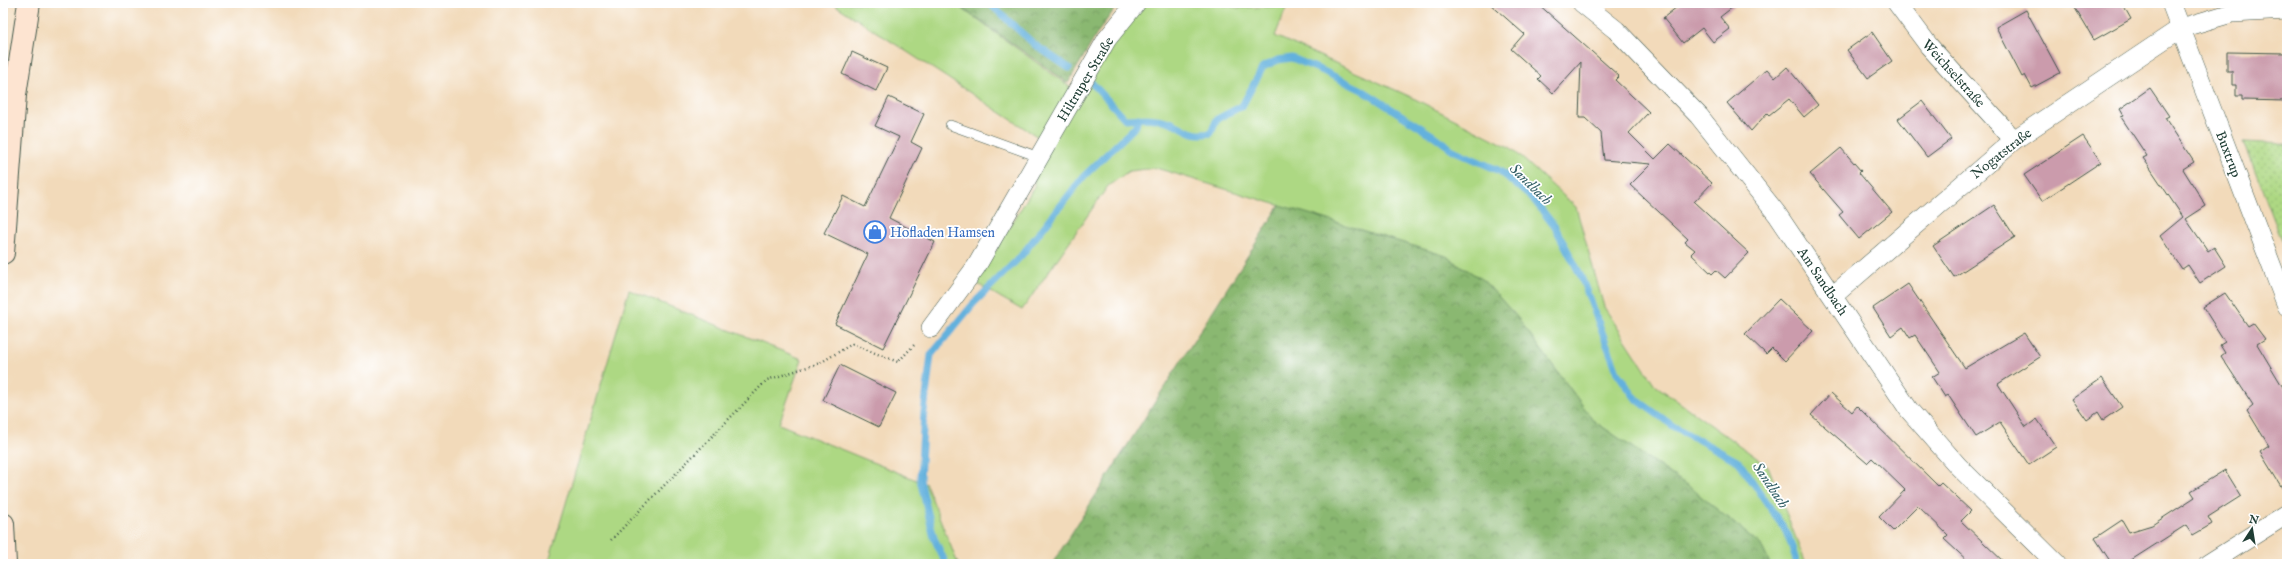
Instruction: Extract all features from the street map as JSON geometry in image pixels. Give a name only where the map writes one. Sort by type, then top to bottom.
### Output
[{"type":"main road","points":[[3,253],[15,96],[29,3]]},
{"type":"main road","points":[[3,524],[6,564]]},
{"type":"street","name":"Hiltruper Straße","points":[[931,328],[976,267],[1107,39],[1136,3]]},
{"type":"street","name":"Am Sandbach","points":[[1582,3],[1616,30],[1699,116],[1777,214],[1834,295],[1909,410],[1958,466],[2057,564]]},
{"type":"street","name":"Weichselstraße","points":[[1897,3],[1929,46],[2014,140]]},
{"type":"street","name":"Buxtrup","points":[[2172,3],[2287,306]]},
{"type":"street","name":"Nogatstraße","points":[[1834,295],[2014,140],[2181,28],[2232,13],[2275,8]]},
{"type":"street","points":[[2208,564],[2287,514]]},
{"type":"lane","points":[[950,125],[1039,157]]},
{"type":"path","points":[[611,540],[767,380],[820,363],[852,344],[898,362],[931,328]]},
{"type":"green space","points":[[832,3],[954,3],[1080,94],[1110,41],[1148,3],[1214,3],[1238,8],[1287,6],[1275,36],[1411,97],[1511,148],[1576,207],[1604,307],[1655,385],[1768,466],[1806,564],[1770,564],[1761,545],[1688,486],[1594,421],[1517,317],[1484,281],[1446,256],[1156,168],[1129,171],[1108,186],[1022,310],[976,283],[1034,187],[1038,137]]},
{"type":"green space","points":[[955,3],[1119,3],[1098,32],[1068,83]]},
{"type":"green space","points":[[2244,142],[2287,144],[2287,254]]},
{"type":"green space","points":[[1280,205],[1446,256],[1484,281],[1517,317],[1594,421],[1688,486],[1761,545],[1770,564],[1052,564]]},
{"type":"green space","points":[[629,290],[802,359],[779,424],[926,484],[958,564],[548,564]]},
{"type":"building","points":[[1489,3],[1537,3],[1619,76],[1615,80],[1649,112],[1629,133],[1655,159],[1670,144],[1712,183],[1694,202],[1749,253],[1725,278],[1716,270],[1712,274],[1691,254],[1695,250],[1685,242],[1688,239],[1630,185],[1651,164],[1604,160],[1601,133],[1585,118],[1579,118],[1581,62],[1553,93],[1538,79],[1541,76],[1511,49],[1524,34]]},
{"type":"building","points":[[1682,3],[1738,3],[1720,17],[1730,29],[1713,42],[1702,28],[1683,43],[1663,18]]},
{"type":"building","points":[[2072,3],[2122,3],[2131,19],[2094,40]]},
{"type":"building","points":[[2026,10],[2060,73],[2032,88],[2025,75],[2022,77],[1996,27]]},
{"type":"building","points":[[1872,32],[1892,61],[1868,78],[1847,50]]},
{"type":"building","points":[[852,52],[887,68],[876,91],[842,74]]},
{"type":"building","points":[[2227,52],[2287,53],[2287,101],[2242,100],[2242,96],[2236,96],[2236,85],[2232,85],[2232,71],[2227,71]]},
{"type":"building","points":[[1787,67],[1818,105],[1804,117],[1789,99],[1769,115],[1767,113],[1751,131],[1727,103],[1767,69],[1775,78]]},
{"type":"building","points":[[2150,88],[2169,116],[2165,118],[2194,162],[2183,169],[2206,206],[2186,219],[2208,251],[2214,247],[2226,266],[2200,283],[2188,265],[2182,269],[2160,236],[2183,217],[2143,158],[2147,156],[2121,117],[2124,116],[2120,109]]},
{"type":"building","points":[[889,97],[924,114],[911,142],[922,148],[889,218],[935,242],[883,348],[835,324],[868,254],[824,233],[843,196],[865,207],[899,137],[875,126]]},
{"type":"building","points":[[1922,101],[1951,139],[1927,157],[1898,119]]},
{"type":"building","points":[[2083,136],[2101,162],[2042,201],[2024,175]]},
{"type":"building","points":[[1841,148],[1861,171],[1859,173],[1892,212],[1859,239],[1839,215],[1843,212],[1810,174]]},
{"type":"building","points":[[1994,205],[2015,237],[1954,277],[1933,246]]},
{"type":"building","points":[[1908,284],[1965,368],[2024,333],[2040,357],[1998,384],[2026,427],[2037,419],[2056,447],[2029,465],[2000,422],[1976,437],[1948,395],[1945,397],[1932,377],[1940,372],[1915,335],[1910,338],[1903,327],[1891,336],[1873,308]]},
{"type":"building","points":[[2225,293],[2248,326],[2253,323],[2265,339],[2257,344],[2287,394],[2287,496],[2260,452],[2269,446],[2247,410],[2253,405],[2221,356],[2225,353],[2220,345],[2225,342],[2203,307]]},
{"type":"building","points":[[1779,299],[1813,331],[1785,361],[1772,348],[1766,354],[1745,334]]},
{"type":"building","points":[[840,365],[896,393],[879,427],[823,400]]},
{"type":"building","points":[[2102,378],[2122,407],[2103,420],[2098,412],[2087,420],[2072,399]]},
{"type":"building","points":[[1831,393],[1852,412],[1857,406],[1938,486],[1941,483],[1971,511],[1961,521],[2006,564],[1971,564],[1944,539],[1948,535],[1918,506],[1893,531],[1879,517],[1905,490],[1872,458],[1867,463],[1811,415]]},
{"type":"building","points":[[2225,470],[2241,496],[2208,517],[2212,524],[2193,535],[2186,525],[2125,564],[2112,564],[2095,538],[2122,520],[2129,532],[2152,525],[2195,497],[2191,491]]},
{"type":"waterway","name":"Sandbach","points":[[989,3],[1035,45],[1069,68]]},
{"type":"waterway","name":"Sandbach","points":[[1092,83],[1125,119],[1159,119],[1170,122],[1189,132],[1204,134],[1211,133],[1217,119],[1242,106],[1263,67],[1278,60],[1292,58],[1362,90],[1434,136],[1453,150],[1500,171],[1534,200],[1555,227],[1580,274],[1618,374],[1636,399],[1673,426],[1739,462],[1788,534],[1797,564]]},
{"type":"waterway","points":[[946,564],[934,538],[920,480],[924,412],[931,355],[974,303],[1021,256],[1084,176],[1136,126],[1138,118]]},
{"type":"place","name":"Hofladen Hamsen","points":[[875,232]]}]
